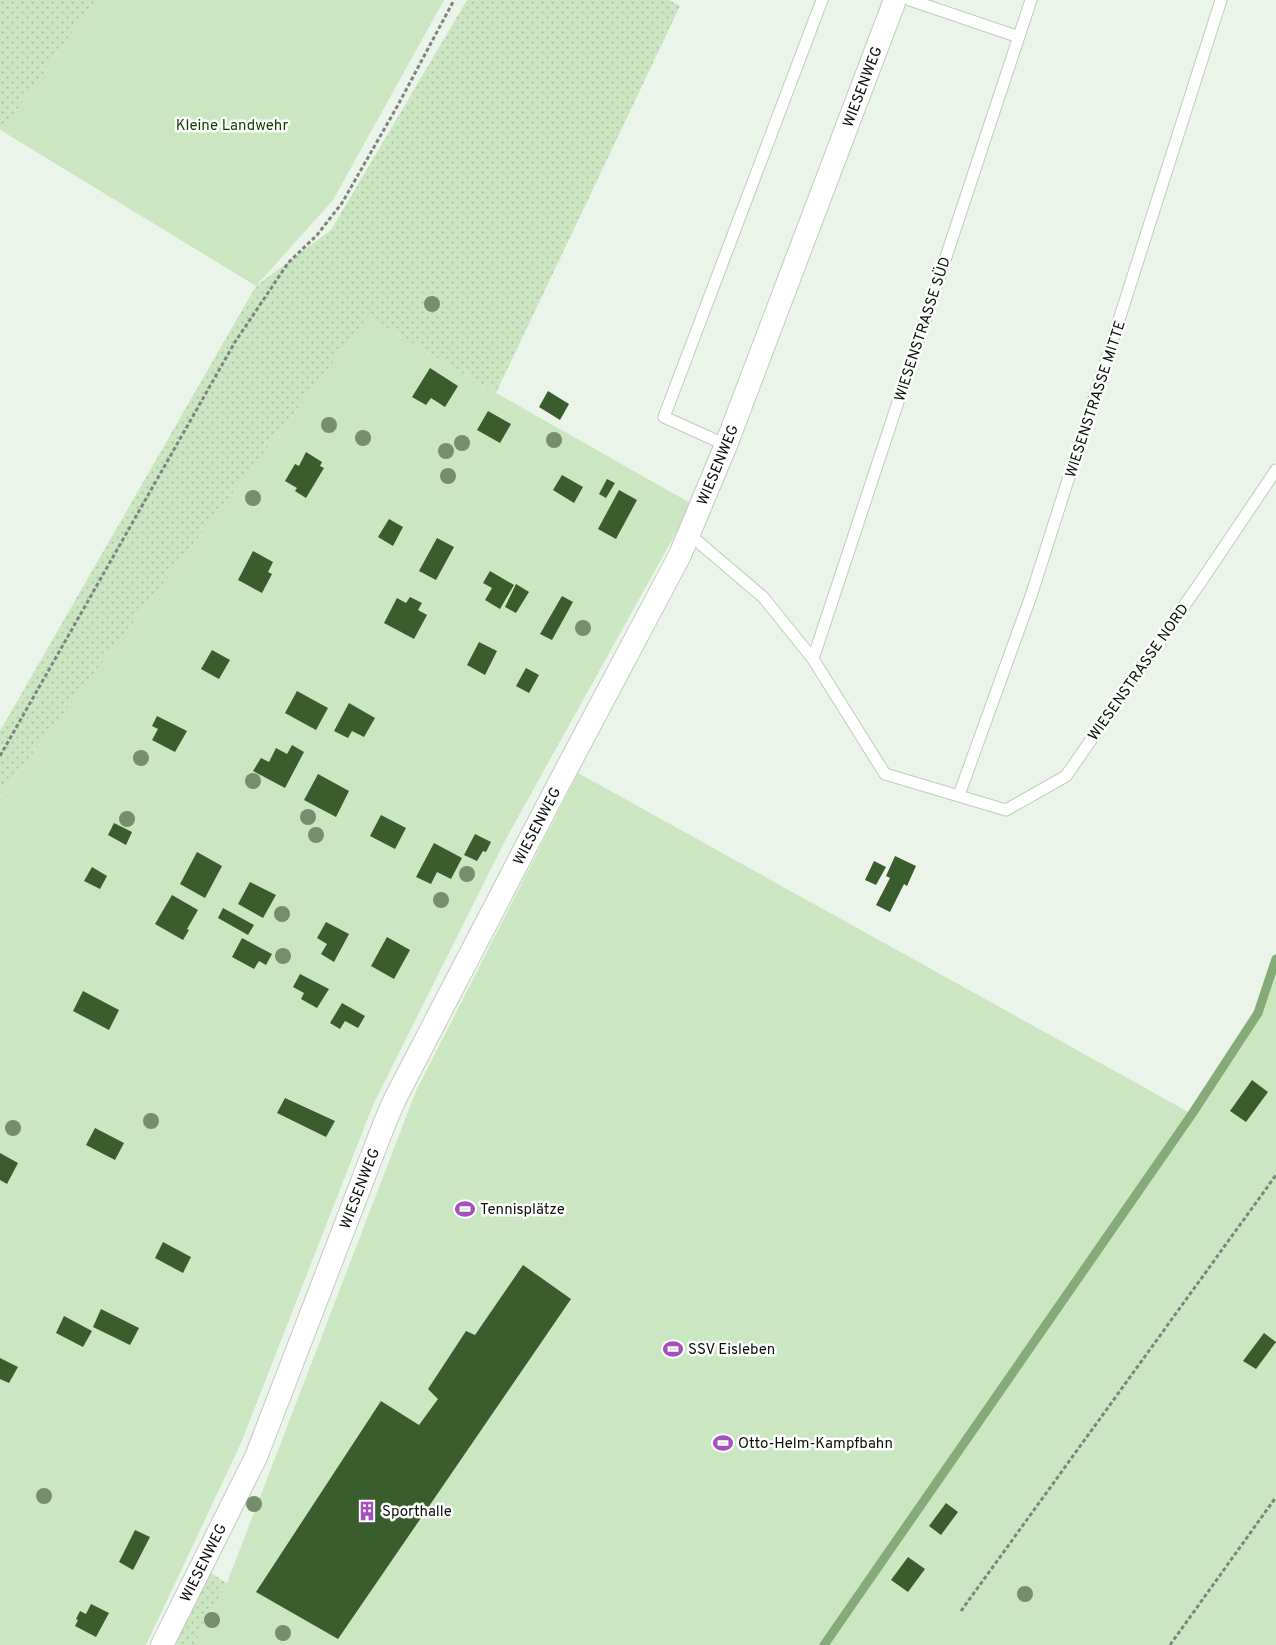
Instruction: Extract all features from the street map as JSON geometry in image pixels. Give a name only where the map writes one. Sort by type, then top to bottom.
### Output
[{"type":"street","name":"WIESENWEG","points":[[162,1645],[256,1457],[385,1122],[400,1090],[557,787],[669,579],[690,534],[726,446],[895,0]]},
{"type":"lane","points":[[726,446],[664,417],[822,0]]},
{"type":"lane","points":[[910,0],[1019,37]]},
{"type":"lane","name":"WIESENSTRASSE SÜD","points":[[813,659],[1032,0]]},
{"type":"lane","name":"WIESENSTRASSE MITTE","points":[[959,795],[1032,596],[1221,0]]},
{"type":"lane","name":"WIESENSTRASSE NORD","points":[[690,534],[763,597],[813,659],[885,774],[1006,810],[1066,776],[1197,588],[1276,470]]},
{"type":"path","points":[[0,756],[235,342],[288,263],[317,235],[342,203],[398,105],[454,0]]},
{"type":"path","points":[[960,1611],[1276,1175]]},
{"type":"path","points":[[1170,1645],[1276,1497]]},
{"type":"green space","points":[[0,0],[96,0],[2,131],[0,130]]},
{"type":"green space","name":"Kleine Landwehr","points":[[96,0],[444,0],[333,200],[256,286],[2,131]]},
{"type":"green space","points":[[467,0],[669,0],[680,6],[496,393],[368,317],[0,796],[0,731],[256,286],[331,230]]},
{"type":"green space","points":[[368,317],[496,393],[692,504],[507,837],[373,1105],[241,1443],[146,1645],[0,1645],[0,796]]},
{"type":"green space","name":"SSV Eisleben","points":[[578,773],[1192,1114],[1258,1013],[1276,959],[1276,1645],[194,1645],[227,1583],[416,1091]]},
{"type":"green space","points":[[200,1566],[227,1583],[194,1645],[161,1645]]},
{"type":"building","points":[[430,368],[458,386],[445,407],[431,398],[426,405],[412,397]]},
{"type":"building","points":[[548,391],[569,404],[560,420],[539,407]]},
{"type":"building","points":[[488,411],[511,424],[500,443],[477,430]]},
{"type":"building","points":[[306,452],[322,462],[320,466],[324,468],[306,498],[295,491],[297,488],[285,481],[295,464],[299,466]]},
{"type":"building","points":[[562,475],[583,487],[574,503],[553,490]]},
{"type":"building","points":[[607,479],[615,483],[606,498],[599,494]]},
{"type":"building","points":[[619,490],[637,500],[616,539],[598,529]]},
{"type":"building","points":[[389,519],[403,527],[393,546],[378,537]]},
{"type":"building","points":[[437,538],[454,547],[436,580],[419,571]]},
{"type":"building","points":[[253,551],[273,562],[268,572],[272,574],[262,593],[238,580]]},
{"type":"building","points":[[490,571],[514,585],[500,609],[485,600],[492,588],[483,583]]},
{"type":"building","points":[[516,584],[529,592],[516,613],[505,607]]},
{"type":"building","points":[[562,596],[573,602],[552,640],[540,634]]},
{"type":"building","points":[[410,597],[422,603],[418,610],[427,615],[414,639],[384,623],[397,598],[406,603]]},
{"type":"building","points":[[479,642],[497,651],[485,675],[467,665]]},
{"type":"building","points":[[212,650],[230,660],[219,679],[201,669]]},
{"type":"building","points":[[526,668],[539,675],[529,693],[516,686]]},
{"type":"building","points":[[297,691],[328,708],[316,730],[285,713]]},
{"type":"building","points":[[349,703],[375,718],[364,737],[352,731],[348,738],[334,731]]},
{"type":"building","points":[[157,716],[187,731],[175,752],[152,740],[158,729],[152,726]]},
{"type":"building","points":[[292,745],[304,752],[285,788],[253,771],[261,758],[269,762],[276,748],[287,754]]},
{"type":"building","points":[[318,774],[349,791],[336,817],[304,800]]},
{"type":"building","points":[[381,815],[406,828],[395,849],[370,836]]},
{"type":"building","points":[[114,823],[132,832],[126,845],[108,835]]},
{"type":"building","points":[[475,834],[491,842],[486,852],[483,851],[477,861],[464,855]]},
{"type":"building","points":[[434,843],[462,858],[451,879],[437,872],[431,884],[416,877]]},
{"type":"building","points":[[197,852],[222,866],[205,898],[180,884]]},
{"type":"building","points":[[895,856],[916,866],[907,886],[904,884],[890,912],[876,905],[890,878],[886,876]]},
{"type":"building","points":[[874,861],[886,867],[876,885],[865,880]]},
{"type":"building","points":[[92,867],[107,876],[100,889],[84,881]]},
{"type":"building","points":[[250,882],[276,895],[263,918],[238,904]]},
{"type":"building","points":[[172,895],[198,910],[183,940],[155,924]]},
{"type":"building","points":[[223,908],[254,925],[248,935],[218,918]]},
{"type":"building","points":[[326,922],[349,934],[334,962],[321,954],[327,944],[317,938]]},
{"type":"building","points":[[387,937],[410,950],[394,979],[371,966]]},
{"type":"building","points":[[242,938],[272,954],[266,965],[259,961],[254,969],[232,957]]},
{"type":"building","points":[[300,974],[329,989],[317,1008],[301,999],[304,993],[293,987]]},
{"type":"building","points":[[83,991],[119,1010],[109,1030],[73,1011]]},
{"type":"building","points":[[342,1003],[365,1016],[358,1028],[345,1021],[340,1029],[330,1023]]},
{"type":"building","points":[[1252,1080],[1268,1092],[1246,1122],[1230,1111]]},
{"type":"building","points":[[285,1098],[335,1121],[326,1137],[277,1113]]},
{"type":"building","points":[[95,1128],[124,1143],[115,1160],[86,1145]]},
{"type":"building","points":[[0,1153],[18,1163],[7,1184],[0,1180]]},
{"type":"building","points":[[163,1242],[191,1257],[183,1273],[155,1258]]},
{"type":"building","name":"Sporthalle","points":[[523,1265],[571,1299],[338,1639],[256,1592],[381,1401],[419,1425],[438,1399],[428,1389],[466,1331],[475,1335]]},
{"type":"building","points":[[101,1309],[139,1328],[130,1345],[93,1327]]},
{"type":"building","points":[[64,1316],[92,1331],[83,1347],[56,1333]]},
{"type":"building","points":[[1264,1333],[1276,1342],[1256,1369],[1243,1361]]},
{"type":"building","points":[[0,1358],[18,1367],[9,1383],[0,1379]]},
{"type":"building","points":[[946,1503],[958,1512],[941,1535],[929,1526]]},
{"type":"building","points":[[135,1530],[150,1537],[133,1570],[119,1562]]},
{"type":"building","points":[[908,1557],[925,1569],[908,1592],[891,1580]]},
{"type":"building","points":[[91,1604],[109,1613],[96,1637],[75,1626],[80,1611],[86,1614]]},
{"type":"waterway","points":[[824,1645],[1192,1114],[1258,1013],[1276,959]]},
{"type":"place","name":"Tennisplätze","points":[[465,1209]]},
{"type":"place","name":"SSV Eisleben","points":[[673,1349]]},
{"type":"place","name":"Otto-Helm-Kampfbahn","points":[[723,1443]]},
{"type":"place","name":"Sporthalle","points":[[367,1511]]}]
